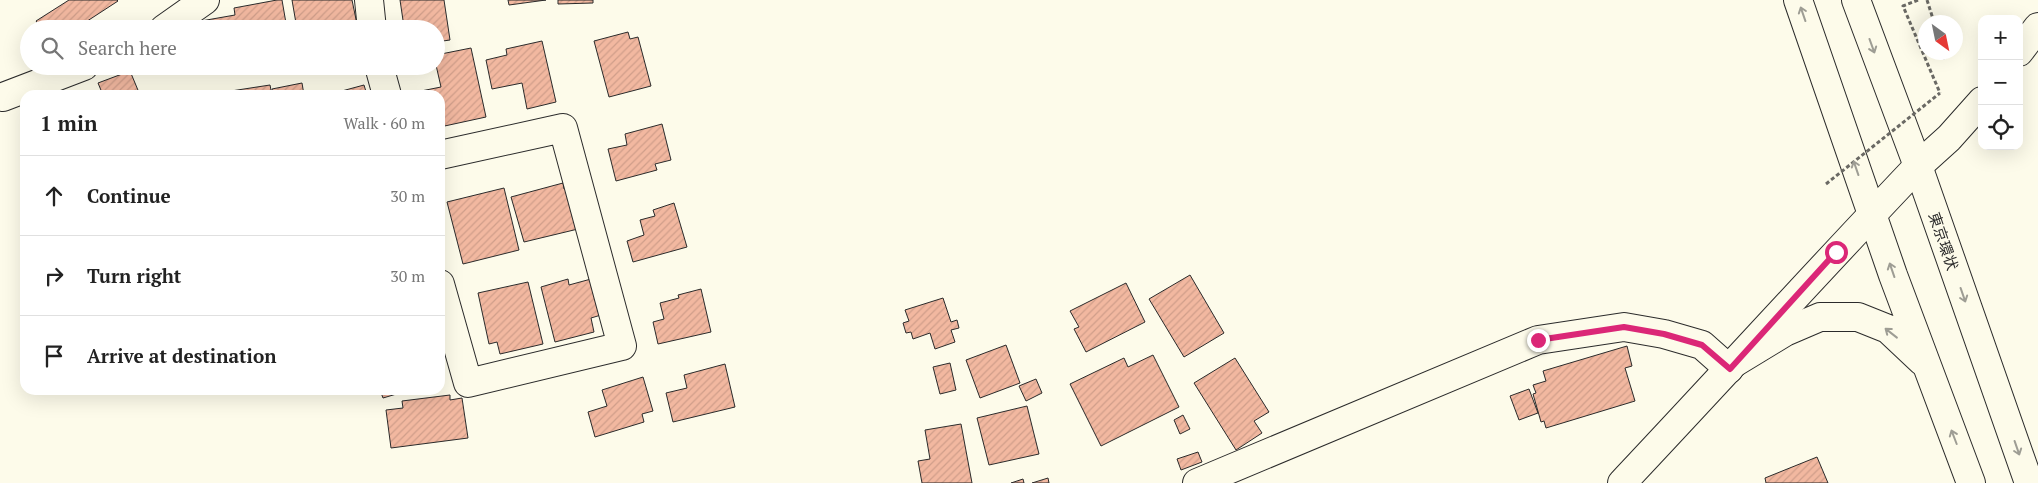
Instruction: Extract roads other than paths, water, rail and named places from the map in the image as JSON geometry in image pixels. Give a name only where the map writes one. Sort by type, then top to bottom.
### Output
[{"type":"main road","points":[[177,20],[205,0]]},
{"type":"main road","points":[[369,0],[371,20]]},
{"type":"main road","points":[[1798,0],[1872,214],[1971,483]]},
{"type":"main road","name":"東京環状","points":[[1856,0],[1918,166],[2029,483]]},
{"type":"main road","points":[[2023,47],[2038,27]]},
{"type":"main road","points":[[21,90],[60,75]]},
{"type":"main road","points":[[381,75],[386,90]]},
{"type":"main road","points":[[3,97],[20,90]]},
{"type":"main road","points":[[1622,483],[1872,214],[1918,166],[1949,138],[1978,105]]},
{"type":"main road","points":[[445,154],[563,128],[622,346],[468,382],[445,302]]},
{"type":"main road","points":[[1732,366],[1784,332],[1820,316],[1858,317],[1888,329],[1927,366]]},
{"type":"main road","points":[[1196,483],[1538,340],[1624,327],[1664,334],[1702,345],[1732,366]]}]
